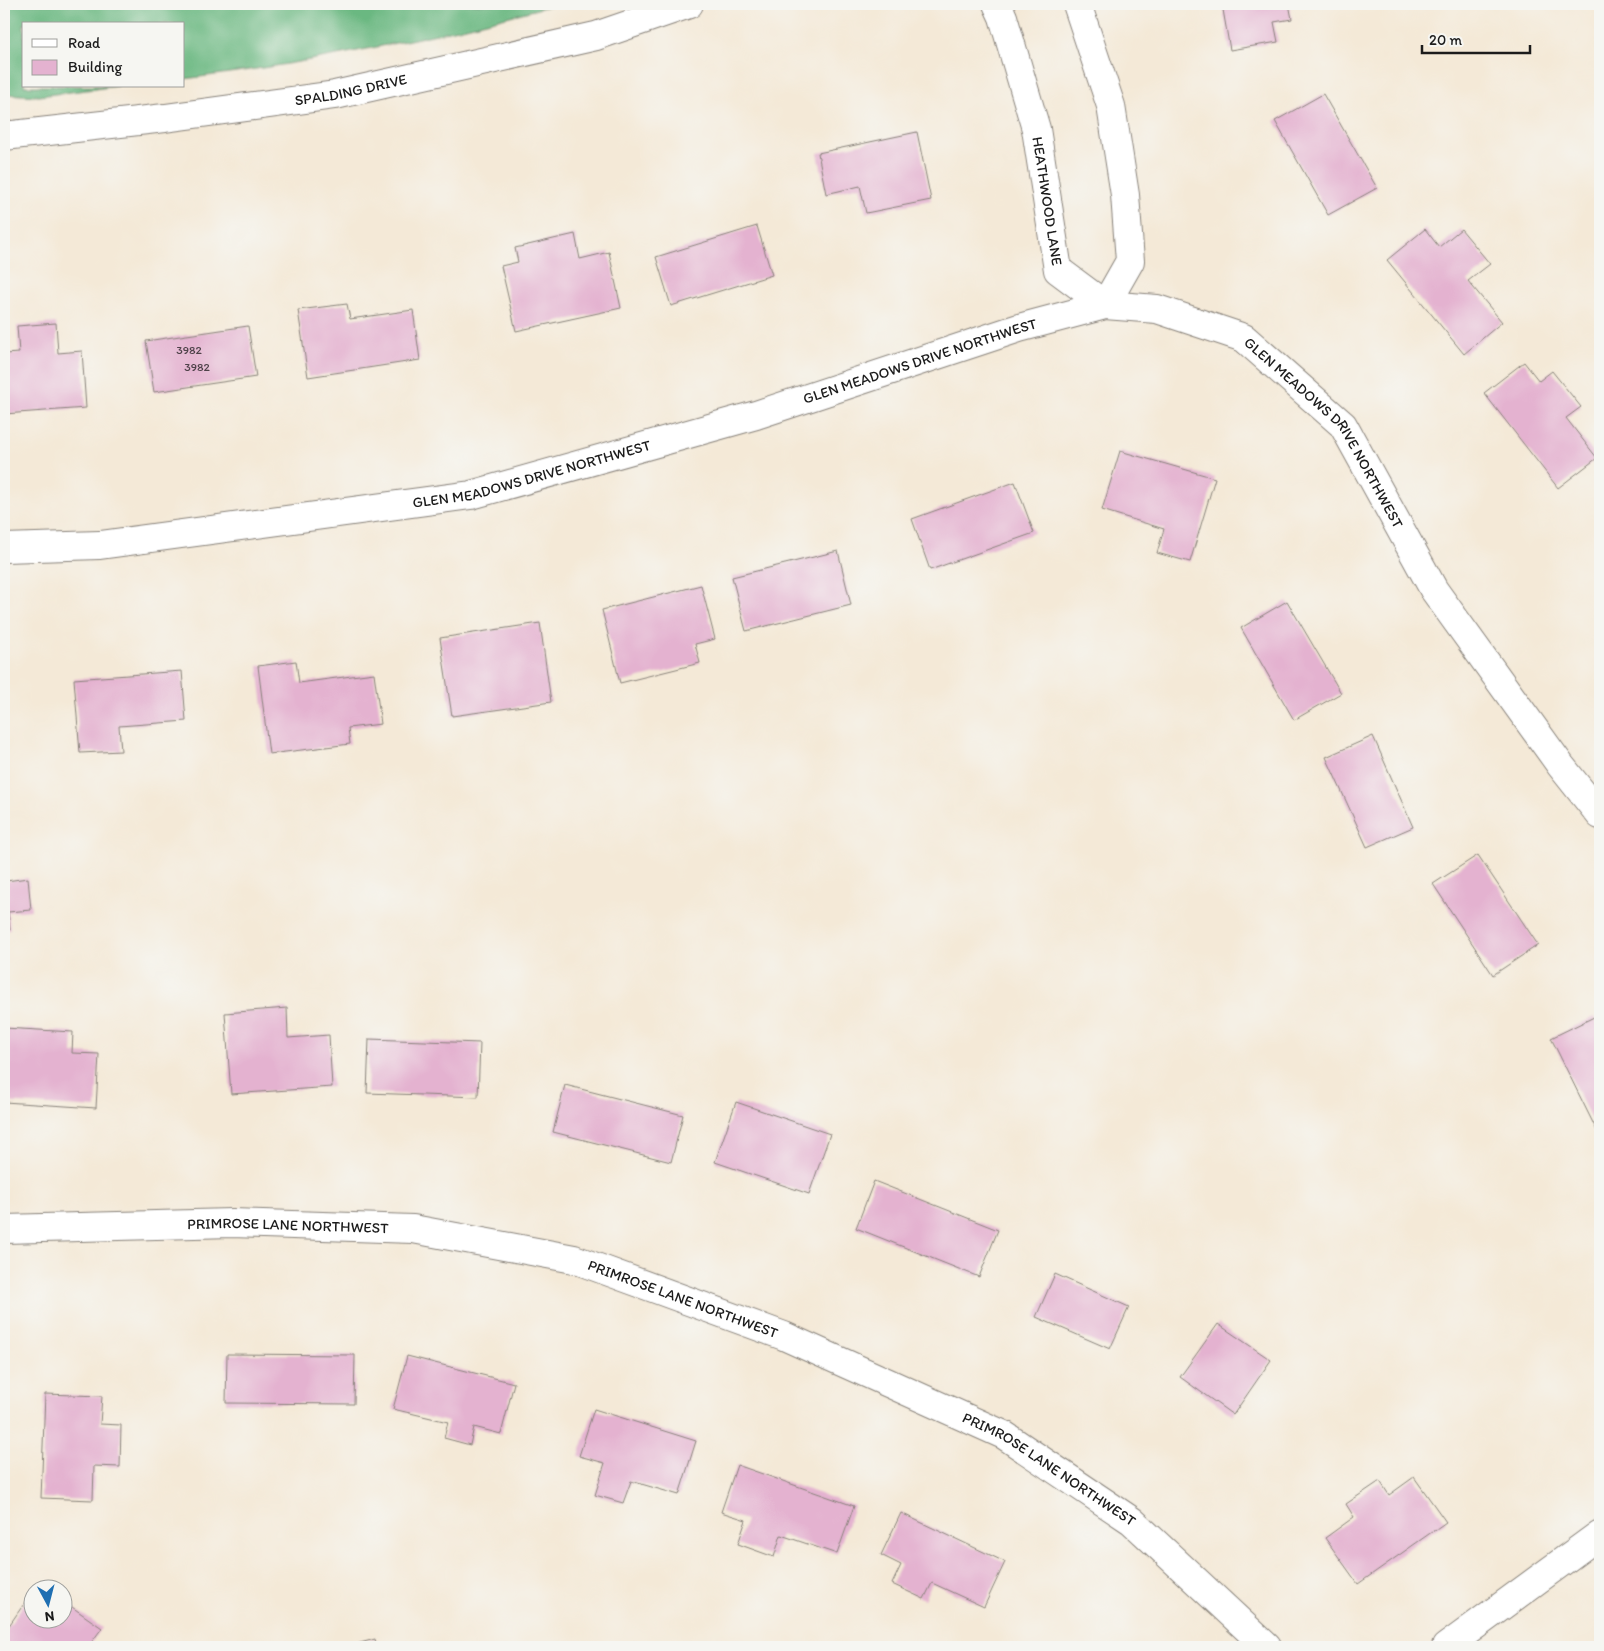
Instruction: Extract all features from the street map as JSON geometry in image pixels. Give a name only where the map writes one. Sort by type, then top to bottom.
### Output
[{"type":"street","name":"SPALDING DRIVE","points":[[4,136],[165,118],[335,95],[596,36],[689,4]]},
{"type":"street","name":"HEATHWOOD LANE","points":[[997,4],[1006,26],[1036,129],[1058,270],[1105,305]]},
{"type":"street","points":[[1078,4],[1111,106],[1125,195],[1130,261],[1105,305]]},
{"type":"street","name":"GLEN MEADOWS DRIVE NORTHWEST","points":[[4,548],[100,545],[471,495],[756,415],[1020,328],[1105,305],[1157,309],[1244,338],[1343,425],[1434,590],[1561,766],[1600,815]]},
{"type":"street","name":"PRIMROSE LANE NORTHWEST","points":[[4,1229],[232,1223],[414,1229],[574,1258],[784,1336],[1004,1435],[1132,1520],[1267,1647]]},
{"type":"street","points":[[1446,1647],[1600,1534]]},
{"type":"green space","points":[[4,4],[556,4],[464,28],[371,48],[278,66],[185,79],[185,22],[22,22],[22,88],[102,88],[39,96],[4,94]]},
{"type":"building","points":[[1222,4],[1289,4],[1292,19],[1274,22],[1278,42],[1230,50]]},
{"type":"building","points":[[1323,94],[1377,188],[1328,215],[1275,121]]},
{"type":"building","points":[[917,132],[931,200],[866,213],[860,186],[826,194],[818,153]]},
{"type":"building","points":[[757,226],[772,275],[671,306],[656,257]]},
{"type":"building","points":[[1425,229],[1439,247],[1461,229],[1490,264],[1468,281],[1502,322],[1464,354],[1387,260]]},
{"type":"building","points":[[575,234],[580,259],[609,252],[621,308],[516,331],[501,266],[518,262],[515,248]]},
{"type":"building","points":[[347,304],[350,319],[413,310],[420,360],[308,377],[298,310]]},
{"type":"building","points":[[56,323],[58,353],[82,351],[86,408],[4,414],[4,354],[19,353],[17,326]]},
{"type":"building","points":[[248,326],[256,377],[154,392],[146,341]]},
{"type":"building","points":[[1524,362],[1539,381],[1552,371],[1581,407],[1566,418],[1597,458],[1558,488],[1484,393]]},
{"type":"building","points":[[1120,451],[1215,478],[1190,562],[1157,553],[1164,529],[1102,510]]},
{"type":"building","points":[[1015,482],[1034,533],[930,570],[912,519]]},
{"type":"building","points":[[838,551],[851,605],[746,631],[732,577]]},
{"type":"building","points":[[701,585],[715,639],[695,644],[700,663],[620,683],[602,610]]},
{"type":"building","points":[[1287,601],[1341,693],[1294,720],[1241,628]]},
{"type":"building","points":[[540,623],[551,702],[452,716],[440,638]]},
{"type":"building","points":[[296,661],[299,683],[374,673],[381,724],[348,728],[350,744],[269,754],[258,666]]},
{"type":"building","points":[[182,671],[186,721],[119,726],[121,751],[80,753],[74,679]]},
{"type":"building","points":[[1373,736],[1413,827],[1367,847],[1326,757]]},
{"type":"building","points":[[1478,855],[1538,945],[1493,975],[1433,884]]},
{"type":"building","points":[[4,868],[6,881],[28,878],[31,910],[8,912],[10,930],[4,931]]},
{"type":"building","points":[[287,1008],[288,1038],[329,1035],[332,1087],[231,1094],[225,1013]]},
{"type":"building","points":[[1594,1017],[1600,1030],[1600,1137],[1551,1038]]},
{"type":"building","points":[[4,1028],[73,1032],[72,1053],[99,1054],[96,1108],[4,1102]]},
{"type":"building","points":[[369,1039],[480,1043],[478,1097],[367,1093]]},
{"type":"building","points":[[565,1085],[683,1115],[671,1162],[553,1132]]},
{"type":"building","points":[[736,1102],[830,1134],[809,1194],[715,1162]]},
{"type":"building","points":[[874,1181],[998,1230],[979,1277],[856,1228]]},
{"type":"building","points":[[1055,1274],[1129,1307],[1110,1349],[1036,1317]]},
{"type":"building","points":[[1218,1324],[1271,1360],[1233,1415],[1180,1377]]},
{"type":"building","points":[[227,1354],[355,1355],[354,1404],[226,1403]]},
{"type":"building","points":[[407,1356],[514,1383],[501,1434],[474,1427],[470,1445],[444,1438],[448,1422],[393,1409]]},
{"type":"building","points":[[45,1394],[102,1396],[100,1424],[121,1425],[120,1467],[94,1466],[93,1500],[41,1498]]},
{"type":"building","points":[[594,1409],[696,1441],[679,1495],[631,1481],[623,1503],[595,1495],[605,1463],[579,1456]]},
{"type":"building","points":[[737,1465],[854,1506],[837,1554],[781,1535],[774,1557],[738,1544],[746,1520],[721,1512]]},
{"type":"building","points":[[1414,1477],[1446,1522],[1358,1584],[1325,1538],[1354,1517],[1346,1504],[1380,1481],[1389,1495]]},
{"type":"building","points":[[901,1513],[1005,1562],[984,1607],[932,1583],[924,1599],[892,1584],[901,1565],[881,1555]]},
{"type":"building","points":[[22,1607],[22,1628],[72,1628],[72,1607],[102,1628],[88,1647],[75,1647],[67,1642],[63,1647],[4,1647],[4,1633]]},
{"type":"building","points":[[375,1639],[377,1647],[345,1647]]}]
